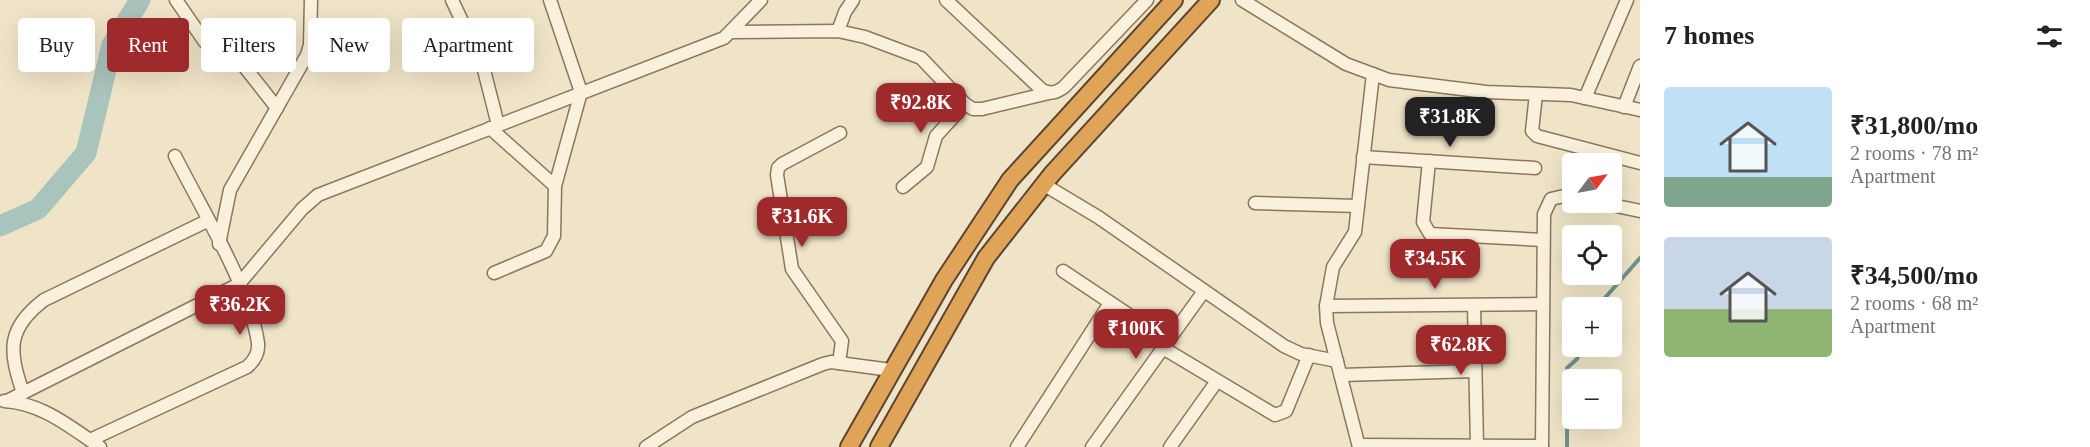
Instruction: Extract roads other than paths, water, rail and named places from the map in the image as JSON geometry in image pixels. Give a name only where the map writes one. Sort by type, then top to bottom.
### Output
[{"type":"highway","points":[[849,447],[891,370],[977,227],[1010,180],[1174,0]]},
{"type":"highway","points":[[879,447],[986,258],[1043,184],[1211,0]]},
{"type":"street","points":[[176,0],[205,42],[240,61],[277,108]]},
{"type":"street","points":[[219,244],[230,190],[307,55],[310,45],[311,0]]},
{"type":"street","points":[[452,0],[483,66],[494,126],[555,186]]},
{"type":"street","points":[[494,273],[546,251],[551,245],[555,186],[581,93],[550,0]]},
{"type":"street","points":[[4,401],[239,284],[302,209],[318,195],[723,38],[732,32],[761,0]]},
{"type":"street","points":[[838,31],[845,12],[854,0]]},
{"type":"street","points":[[946,0],[1042,90],[1049,93]]},
{"type":"street","points":[[732,32],[838,31],[865,37],[921,58],[965,104],[974,109],[982,109],[1057,93],[1147,0]]},
{"type":"street","points":[[1242,0],[1346,64],[1389,80],[1486,92],[1585,98],[1640,110]]},
{"type":"street","points":[[1585,98],[1627,0]]},
{"type":"street","points":[[1624,107],[1640,66]]},
{"type":"street","points":[[1373,74],[1358,206],[1352,238],[1333,267],[1326,306],[1327,323],[1359,446],[1542,446],[1546,205],[1557,197],[1562,197]]},
{"type":"street","points":[[1536,94],[1532,130],[1537,136],[1640,164]]},
{"type":"street","points":[[903,187],[927,167],[936,136],[965,104]]},
{"type":"street","points":[[839,363],[843,347],[838,333],[792,269],[777,175],[778,168],[782,164],[840,133]]},
{"type":"street","points":[[4,401],[50,413],[95,444],[248,367],[254,361],[258,343],[239,284],[175,156]]},
{"type":"street","points":[[1363,157],[1535,168]]},
{"type":"street","points":[[1429,161],[1423,222],[1430,234],[1544,240]]},
{"type":"street","points":[[1043,184],[1098,217],[1284,346],[1309,355],[1337,361]]},
{"type":"street","points":[[1256,202],[1358,206]]},
{"type":"street","points":[[1622,207],[1640,211]]},
{"type":"street","points":[[23,393],[12,360],[12,346],[22,320],[31,310],[44,300],[207,221]]},
{"type":"street","points":[[1063,271],[1217,381],[1268,414],[1281,414],[1286,411],[1309,355]]},
{"type":"street","points":[[1092,447],[1204,291]]},
{"type":"street","points":[[1017,447],[1110,303]]},
{"type":"street","points":[[1326,306],[1543,304]]},
{"type":"street","points":[[1474,305],[1477,446]]},
{"type":"street","points":[[646,447],[692,417],[823,364],[839,363],[891,370]]},
{"type":"street","points":[[1341,375],[1476,371]]},
{"type":"street","points":[[1170,447],[1217,381]]},
{"type":"waterway","points":[[0,226],[38,209],[86,153],[112,45],[140,0]]},
{"type":"waterway","points":[[1606,297],[1640,258]]},
{"type":"waterway","points":[[1567,447],[1567,368],[1578,357]]}]
